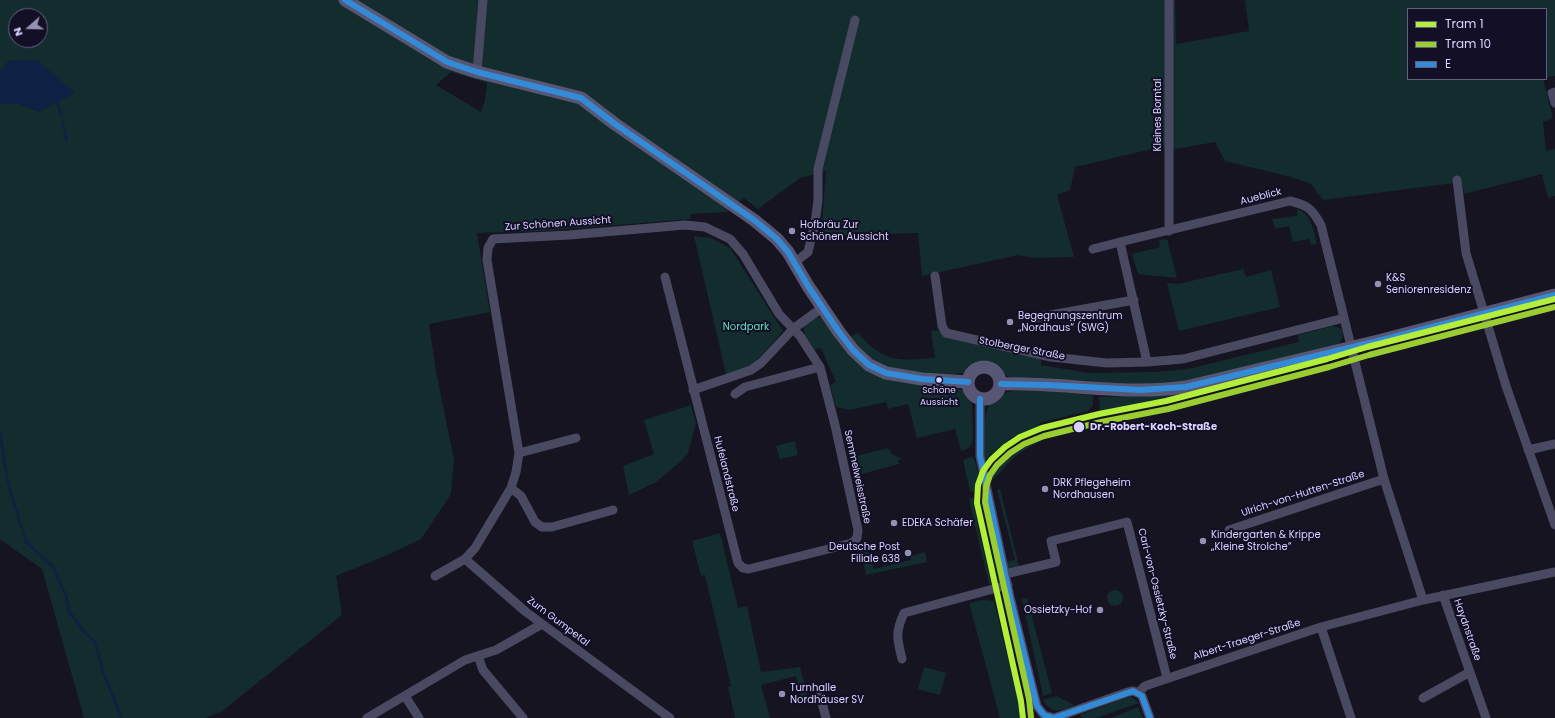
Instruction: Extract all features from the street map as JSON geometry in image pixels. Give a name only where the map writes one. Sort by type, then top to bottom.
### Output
[{"type":"main road","points":[[345,0],[447,62],[477,72],[580,98],[754,220],[777,239],[788,252],[839,332],[853,350],[869,365],[886,372],[922,379],[968,382]]},
{"type":"main road","points":[[1001,384],[1155,391],[1186,387],[1555,295]]},
{"type":"main road","points":[[988,367],[997,373],[1001,384],[996,394],[986,399],[980,399],[970,391],[968,382],[969,376],[977,368],[988,367]]},
{"type":"street","points":[[477,72],[483,0]]},
{"type":"street","name":"Kleines Borntal","points":[[1169,0],[1169,231]]},
{"type":"street","points":[[794,263],[808,252],[815,223],[818,200],[818,169],[855,20]]},
{"type":"street","points":[[1555,92],[1552,93],[1555,103]]},
{"type":"street","points":[[1457,180],[1466,253],[1506,386],[1555,525]]},
{"type":"street","name":"Aueblick","points":[[1093,249],[1290,201],[1303,204],[1314,211],[1321,225],[1384,479],[1424,600]]},
{"type":"street","name":"Zur Schönen Aussicht","points":[[465,559],[475,548],[511,488],[516,472],[519,453],[487,260],[488,248],[493,239],[568,235],[686,225],[705,227],[730,239],[737,246],[779,314],[793,329]]},
{"type":"street","points":[[1120,242],[1147,362]]},
{"type":"street","name":"Stolberger Straße","points":[[936,276],[942,326],[946,333],[1052,357],[1107,363],[1183,359],[1344,318]]},
{"type":"street","name":"Hufelandstraße","points":[[665,277],[738,564]]},
{"type":"street","points":[[1034,318],[1134,300]]},
{"type":"street","points":[[693,390],[751,370],[761,363],[793,329],[823,307]]},
{"type":"street","name":"Semmelweisstraße","points":[[738,564],[743,568],[749,569],[852,543],[857,538],[858,530],[835,425],[820,367],[808,347],[793,329]]},
{"type":"street","points":[[736,394],[745,387],[820,367]]},
{"type":"street","points":[[980,399],[979,451],[1005,574],[1034,700],[1040,711],[1048,718]]},
{"type":"street","points":[[519,453],[576,438]]},
{"type":"street","points":[[1528,450],[1555,444]]},
{"type":"street","name":"Ulrich-von-Hutten-Straße","points":[[1229,530],[1384,479]]},
{"type":"street","points":[[511,488],[521,496],[535,522],[542,527],[552,527],[613,510]]},
{"type":"street","name":"Carl-von-Ossietzky-Straße","points":[[1005,574],[1056,562],[1051,542],[1127,522],[1167,678]]},
{"type":"street","points":[[435,576],[465,559]]},
{"type":"street","name":"Zum Gumpetal","points":[[465,559],[542,624],[670,718]]},
{"type":"street","name":"Albert-Traeger-Straße","points":[[1048,718],[1054,718],[1128,692],[1133,691],[1138,693],[1144,686],[1321,627],[1443,595],[1555,572]]},
{"type":"street","points":[[902,659],[896,637],[899,624],[904,613],[1008,586]]},
{"type":"street","name":"Haydnstraße","points":[[1443,595],[1486,718]]},
{"type":"street","points":[[367,718],[465,660],[496,650],[542,624]]},
{"type":"street","points":[[1321,627],[1351,718]]},
{"type":"street","points":[[478,656],[483,670],[523,718]]},
{"type":"street","name":"Haydnstraße","points":[[1423,698],[1470,672]]},
{"type":"street","points":[[1138,693],[1142,696],[1150,718]]},
{"type":"street","points":[[820,694],[826,718]]},
{"type":"street","points":[[405,696],[419,718]]},
{"type":"green space","points":[[0,0],[1175,0],[1176,44],[1249,31],[1245,0],[1555,0],[1555,76],[1547,78],[1547,8],[1407,8],[1407,80],[1543,80],[1553,118],[1543,122],[1546,151],[1555,149],[1555,196],[1548,198],[1542,174],[1464,194],[1462,182],[1323,200],[1311,184],[1291,177],[1225,161],[1215,142],[1176,149],[1165,146],[1075,167],[1070,190],[1057,195],[1074,257],[1034,258],[1018,255],[922,276],[918,233],[821,236],[826,171],[800,178],[758,209],[744,198],[726,212],[690,214],[691,219],[542,231],[477,233],[490,312],[429,324],[436,371],[454,460],[451,494],[421,539],[392,553],[336,576],[342,615],[221,712],[205,718],[84,718],[42,569],[0,539],[0,104],[20,104],[39,112],[0,71]],"holes":[[[451,72],[487,83],[485,100],[481,112],[436,85]]]},
{"type":"green space","points":[[1297,209],[1306,214],[1309,218],[1317,244],[1311,245],[1309,239],[1293,242],[1289,226],[1275,229],[1272,219],[1297,216]]},
{"type":"green space","name":"Nordpark","points":[[694,236],[711,238],[730,248],[783,331],[753,365],[726,374]]},
{"type":"green space","points":[[1167,239],[1177,278],[1138,274],[1132,254],[1160,247],[1159,240]]},
{"type":"green space","points":[[1243,269],[1246,277],[1271,270],[1280,307],[1179,331],[1167,283],[1178,284]]},
{"type":"green space","points":[[819,317],[827,323],[841,343],[862,356],[915,382],[931,386],[956,387],[963,390],[972,402],[973,440],[970,446],[966,450],[961,451],[955,429],[917,438],[908,404],[888,409],[886,402],[850,410],[836,407],[830,385],[836,382],[821,348],[813,350],[807,340],[804,330],[804,325],[807,322]]},
{"type":"green space","points":[[1333,326],[1342,329],[1343,332],[1341,340],[1334,348],[1166,386],[1020,380],[1007,376],[990,363],[973,365],[967,372],[951,375],[930,374],[887,367],[873,360],[862,352],[850,337],[858,333],[867,343],[884,355],[893,358],[911,360],[935,358],[931,331],[943,330],[1041,358],[1041,365],[1089,373],[1155,372],[1188,369],[1299,342],[1298,335]]},
{"type":"green space","points":[[1304,372],[1301,376],[1230,394],[1226,392]]},
{"type":"green space","points":[[1215,387],[1168,399],[1100,412],[1099,397],[1150,396]]},
{"type":"green space","points":[[1027,390],[1057,391],[1093,396],[1093,405],[1088,411],[1039,423],[1040,427],[1011,438],[985,460],[985,423],[987,409],[990,404],[996,398],[1006,393]]},
{"type":"green space","points":[[1217,394],[1215,397],[1113,422],[1104,419],[1141,413]]},
{"type":"green space","points":[[691,405],[696,423],[688,453],[656,482],[629,495],[623,466],[654,454],[644,420]]},
{"type":"green space","points":[[1039,436],[1041,441],[1016,456],[996,477],[989,482],[988,476],[1003,456],[1023,443]]},
{"type":"green space","points":[[795,441],[798,455],[780,459],[776,446]]},
{"type":"green space","points":[[888,448],[892,454],[902,459],[898,460],[899,464],[854,476],[849,458]]},
{"type":"green space","points":[[971,457],[974,458],[979,476],[974,492],[970,491],[963,460]]},
{"type":"green space","points":[[1000,489],[1019,566],[1008,569],[1006,562],[1015,560],[997,490]]},
{"type":"green space","points":[[983,496],[1002,581],[999,584],[983,510]]},
{"type":"green space","points":[[970,498],[974,498],[978,527],[992,586],[989,584],[969,501]]},
{"type":"green space","points":[[720,533],[738,608],[747,606],[761,672],[800,667],[808,702],[803,703],[796,676],[761,685],[770,718],[735,718],[728,687],[731,686],[705,575],[701,576],[692,541]]},
{"type":"green space","points":[[867,545],[874,569],[911,560],[910,556],[925,552],[927,562],[866,575],[860,547]]},
{"type":"green space","points":[[1112,590],[1118,590],[1123,595],[1121,604],[1118,606],[1112,606],[1107,601],[1107,595]]},
{"type":"green space","points":[[1027,598],[1052,693],[1043,696],[1022,599]]},
{"type":"green space","points":[[983,600],[994,601],[1020,708],[1020,718],[1000,718],[969,603]]},
{"type":"green space","points":[[1003,600],[1006,600],[1027,702]]},
{"type":"green space","points":[[924,667],[946,673],[940,695],[918,689]]},
{"type":"green space","points":[[1057,696],[1074,705],[1061,710],[1053,710],[1046,705],[1043,700]]},
{"type":"green space","points":[[1130,696],[1139,703],[1096,718],[1082,718],[1080,715]]},
{"type":"green space","points":[[1138,707],[1143,718],[1111,718]]},
{"type":"water","points":[[37,60],[75,93],[39,112],[20,104],[0,104],[0,71],[8,61]]},
{"type":"waterway","points":[[57,100],[61,115]]},
{"type":"waterway","points":[[62,121],[66,141]]},
{"type":"waterway","points":[[0,433],[8,483],[26,542],[53,567],[66,596],[69,611],[85,633],[95,642],[104,675],[122,718]]},
{"type":"tram line","name":"1","points":[[1023,718],[1021,701],[977,503],[978,485],[983,471],[991,460],[1005,447],[1020,437],[1042,428],[1099,414],[1166,401],[1327,359],[1367,347],[1555,299]]},
{"type":"tram line","name":"10","points":[[1031,717],[1029,699],[985,502],[986,487],[990,475],[997,465],[1010,453],[1024,444],[1044,436],[1101,422],[1168,409],[1555,307]]},
{"type":"transit line","name":"E","points":[[345,0],[447,62],[477,72],[581,98],[615,124],[754,220],[777,239],[788,252],[808,286],[839,332],[853,350],[869,365],[886,373],[922,379],[968,382]]},
{"type":"transit line","name":"E","points":[[1001,384],[1140,390],[1186,387],[1378,341],[1555,295]]},
{"type":"transit line","name":"E","points":[[980,399],[980,456],[1010,597],[1037,706],[1044,715],[1054,718],[1133,691],[1142,696],[1150,718]]},
{"type":"place","name":"Hofbräu Zur Schönen Aussicht","points":[[792,231]]},
{"type":"place","name":"K&S Seniorenresidenz","points":[[1378,284]]},
{"type":"place","name":"Begegnungszentrum „Nordhaus“ (SWG)","points":[[1010,322]]},
{"type":"place","name":"Schöne Aussicht","points":[[939,380]]},
{"type":"place","name":"Dr.-Robert-Koch-Straße","points":[[1079,427]]},
{"type":"place","name":"DRK Pflegeheim Nordhausen","points":[[1045,489]]},
{"type":"place","name":"EDEKA Schäfer","points":[[894,523]]},
{"type":"place","name":"Kindergarten & Krippe „Kleine Strolche“","points":[[1203,541]]},
{"type":"place","name":"Deutsche Post Filiale 638","points":[[908,553]]},
{"type":"place","name":"Ossietzky-Hof","points":[[1100,610]]},
{"type":"place","name":"Turnhalle Nordhäuser SV","points":[[782,694]]}]
